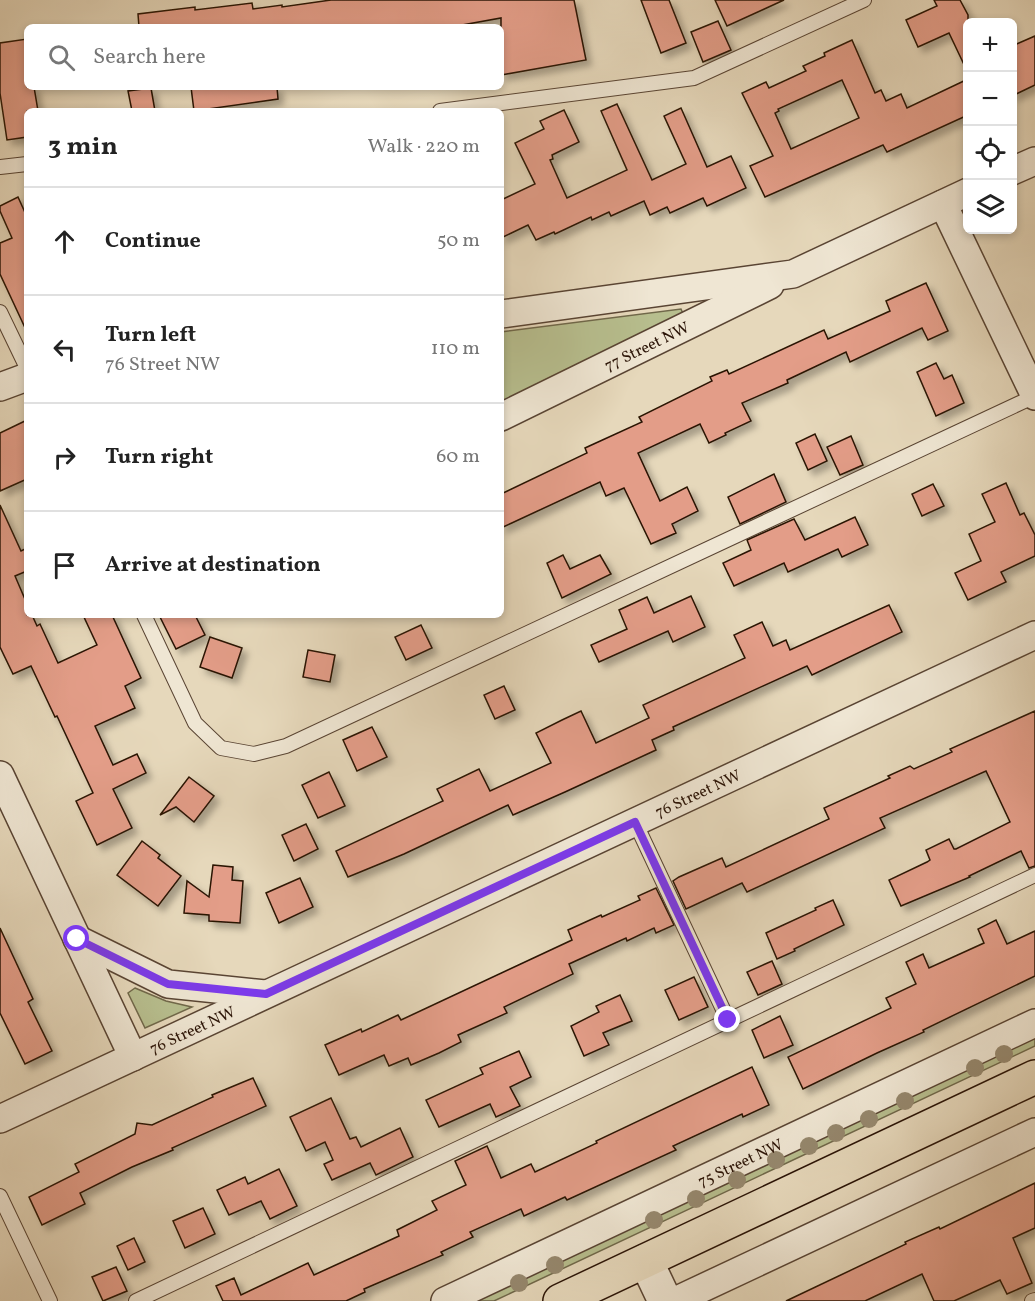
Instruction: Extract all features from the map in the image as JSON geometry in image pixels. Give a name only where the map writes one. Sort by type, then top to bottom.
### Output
[{"type":"main road","points":[[560,1301],[1035,1077]]},
{"type":"street","points":[[1017,169],[1035,161]]},
{"type":"street","name":"77 Street NW","points":[[504,416],[793,274],[963,194]]},
{"type":"street","points":[[943,204],[1035,396]]},
{"type":"street","name":"77 Street NW","points":[[504,314],[793,274]]},
{"type":"street","points":[[0,387],[24,377]]},
{"type":"street","name":"76 Street NW","points":[[0,1119],[1035,635]]},
{"type":"street","points":[[0,775],[133,1057]]},
{"type":"street","points":[[77,939],[168,984],[266,994]]},
{"type":"street","name":"75 Street NW","points":[[445,1301],[1035,1023]]},
{"type":"street","points":[[675,1301],[1035,1132]]},
{"type":"street","points":[[646,1261],[665,1301]]},
{"type":"lane","points":[[463,108],[694,78],[864,0]]},
{"type":"lane","points":[[0,167],[24,164]]},
{"type":"lane","points":[[0,312],[24,362]]},
{"type":"lane","points":[[145,618],[195,723],[220,748],[254,754],[286,746],[1035,396]]},
{"type":"lane","points":[[635,822],[728,1020]]},
{"type":"lane","points":[[136,1301],[1035,874]]},
{"type":"lane","points":[[0,1196],[50,1301]]},
{"type":"green space","points":[[681,309],[684,316],[504,401],[504,332]]},
{"type":"green space","points":[[135,988],[166,1001],[192,1007],[145,1028],[128,993]]},
{"type":"green space","points":[[1035,1034],[1035,1046],[494,1301],[468,1301]]},
{"type":"building","points":[[331,0],[574,0],[586,60],[504,74],[504,24],[501,24],[501,18],[468,24],[139,24],[138,14],[195,7],[195,10],[252,3],[253,9],[282,5],[282,7]]},
{"type":"building","points":[[641,0],[669,0],[686,43],[661,53]]},
{"type":"building","points":[[715,0],[784,0],[727,26]]},
{"type":"building","points":[[934,0],[960,0],[968,15],[968,18],[963,18],[963,62],[949,33],[918,47],[906,20],[937,6]]},
{"type":"building","points":[[718,21],[731,50],[703,62],[691,32]]},
{"type":"building","points":[[1035,36],[1035,85],[1017,94],[1017,72],[1017,44]]},
{"type":"building","points":[[24,39],[24,90],[34,90],[38,108],[24,108],[24,137],[7,140],[0,93],[0,43]]},
{"type":"building","points":[[852,40],[875,93],[881,90],[886,101],[901,94],[907,108],[963,81],[963,117],[887,152],[883,145],[765,197],[750,166],[773,156],[742,93],[766,82],[769,88],[806,71],[803,66],[825,56],[824,53]],"holes":[[[842,80],[859,118],[791,149],[775,113],[779,111],[778,109]]]},
{"type":"building","points":[[151,90],[154,108],[131,108],[128,91]]},
{"type":"building","points":[[191,90],[277,90],[278,99],[215,108],[194,108]]},
{"type":"building","points":[[617,104],[652,180],[686,164],[664,116],[681,108],[707,167],[731,156],[746,188],[707,206],[703,198],[670,213],[667,207],[650,215],[644,201],[611,216],[609,212],[592,220],[591,217],[536,240],[528,225],[504,237],[504,199],[535,184],[515,143],[544,129],[540,121],[564,110],[579,142],[552,155],[553,159],[550,160],[567,198],[627,170],[601,111]]},
{"type":"building","points":[[18,197],[24,210],[24,326],[0,274],[0,243],[12,238],[0,206]]},
{"type":"building","points":[[926,283],[948,331],[928,340],[922,328],[850,362],[846,352],[787,380],[788,383],[742,403],[751,421],[725,433],[726,435],[709,443],[700,424],[638,453],[660,501],[687,487],[698,511],[672,524],[676,533],[651,544],[624,488],[606,496],[600,482],[504,527],[504,493],[587,453],[585,448],[642,422],[639,417],[712,381],[710,377],[727,370],[729,374],[824,330],[828,339],[890,311],[886,301]]},
{"type":"building","points":[[936,363],[944,379],[952,375],[964,403],[936,416],[917,372]]},
{"type":"building","points":[[24,421],[24,480],[0,491],[0,433]]},
{"type":"building","points":[[815,434],[827,461],[808,470],[796,443]]},
{"type":"building","points":[[851,436],[863,465],[840,475],[827,447]]},
{"type":"building","points":[[774,474],[786,502],[740,524],[728,497]]},
{"type":"building","points":[[1006,483],[1020,515],[1024,513],[1035,535],[1035,556],[1001,572],[1006,582],[968,600],[955,573],[981,561],[969,534],[995,522],[982,494]]},
{"type":"building","points":[[933,484],[944,506],[922,516],[912,494]]},
{"type":"building","points":[[0,505],[21,551],[24,550],[24,572],[15,576],[24,597],[24,618],[33,618],[37,626],[40,624],[58,663],[97,645],[84,618],[113,618],[141,678],[125,686],[135,708],[95,726],[113,765],[137,754],[146,773],[113,789],[132,828],[97,845],[76,801],[93,793],[57,716],[55,717],[31,666],[13,674],[0,647]]},
{"type":"building","points":[[855,517],[868,545],[842,557],[838,549],[788,572],[784,563],[734,586],[723,563],[751,550],[747,540],[794,519],[805,540]]},
{"type":"building","points":[[563,555],[570,569],[600,555],[611,574],[562,598],[547,563]]},
{"type":"building","points":[[691,596],[705,627],[673,642],[668,631],[599,662],[591,645],[627,629],[619,610],[647,597],[654,613]]},
{"type":"building","points":[[889,605],[902,632],[812,675],[807,666],[673,727],[674,730],[652,740],[656,750],[513,815],[508,805],[404,854],[348,877],[336,851],[443,801],[437,789],[479,769],[490,791],[551,763],[536,733],[581,711],[596,743],[649,718],[643,705],[745,658],[734,635],[762,622],[773,646],[786,640],[790,650]]},
{"type":"building","points":[[160,618],[196,618],[205,635],[176,649]]},
{"type":"building","points":[[421,625],[432,648],[406,660],[395,637]]},
{"type":"building","points":[[210,637],[242,648],[232,678],[200,667]]},
{"type":"building","points":[[308,650],[335,655],[330,682],[303,677]]},
{"type":"building","points":[[504,686],[515,710],[495,719],[484,695]]},
{"type":"building","points":[[1035,711],[1035,866],[1029,868],[1021,851],[970,877],[901,906],[889,880],[930,860],[926,850],[949,839],[956,849],[1010,822],[986,771],[880,818],[885,828],[747,892],[742,883],[686,909],[673,881],[679,877],[722,858],[726,867],[829,819],[824,808],[890,778],[888,776],[910,766],[914,769],[952,752],[950,749]]},
{"type":"building","points":[[372,727],[387,757],[357,771],[343,740]]},
{"type":"building","points":[[329,772],[345,806],[318,818],[302,785]]},
{"type":"building","points":[[189,777],[214,796],[194,822],[176,807],[160,815]]},
{"type":"building","points":[[306,824],[318,849],[294,861],[282,835]]},
{"type":"building","points":[[142,841],[160,855],[158,858],[181,876],[158,906],[117,875]]},
{"type":"building","points":[[213,865],[233,867],[232,880],[243,881],[240,923],[209,921],[209,915],[184,913],[187,881],[209,897]]},
{"type":"building","points":[[300,878],[313,907],[279,923],[266,893]]},
{"type":"building","points":[[656,888],[674,925],[656,933],[654,928],[627,941],[626,938],[569,964],[573,974],[504,1007],[507,1013],[458,1035],[461,1042],[439,1053],[411,1065],[408,1058],[389,1066],[384,1055],[339,1075],[325,1045],[361,1029],[362,1032],[398,1015],[401,1020],[572,940],[568,930],[640,900],[638,896]]},
{"type":"building","points":[[833,900],[844,925],[777,959],[766,933]]},
{"type":"building","points":[[996,920],[1007,944],[1035,931],[1035,976],[803,1089],[788,1057],[891,1008],[886,998],[916,984],[906,962],[923,954],[929,968],[984,943],[978,929]]},
{"type":"building","points":[[0,928],[33,999],[28,1002],[52,1051],[25,1064],[0,1013]]},
{"type":"building","points":[[772,961],[782,984],[758,995],[747,972]]},
{"type":"building","points":[[694,977],[708,1007],[679,1020],[665,990]]},
{"type":"building","points":[[620,995],[632,1021],[603,1033],[609,1045],[584,1056],[571,1026],[599,1012],[596,1006]]},
{"type":"building","points":[[780,1016],[793,1045],[764,1058],[752,1030]]},
{"type":"building","points":[[519,1051],[531,1077],[510,1087],[520,1106],[496,1117],[490,1104],[439,1127],[426,1100],[483,1074],[480,1068]]},
{"type":"building","points":[[752,1067],[769,1105],[743,1117],[742,1114],[673,1146],[676,1150],[567,1200],[565,1197],[524,1216],[521,1209],[470,1232],[473,1237],[441,1252],[443,1255],[364,1289],[365,1292],[346,1301],[223,1301],[216,1286],[234,1278],[241,1295],[308,1263],[314,1275],[399,1236],[397,1230],[437,1210],[432,1201],[466,1185],[455,1161],[487,1146],[501,1178],[531,1164],[535,1172]]},
{"type":"building","points":[[253,1078],[266,1106],[80,1193],[85,1204],[42,1225],[29,1197],[79,1172],[75,1164],[135,1134],[137,1123],[152,1125],[213,1097],[212,1095]]},
{"type":"building","points":[[331,1098],[350,1139],[356,1137],[361,1147],[400,1128],[413,1157],[376,1175],[370,1163],[332,1180],[324,1164],[333,1160],[325,1142],[306,1151],[290,1117]]},
{"type":"building","points":[[279,1169],[297,1206],[270,1219],[261,1201],[229,1215],[217,1190],[245,1177],[248,1184]]},
{"type":"building","points":[[1035,1183],[1035,1228],[1013,1238],[1032,1283],[1007,1294],[1000,1280],[954,1301],[934,1301],[922,1274],[865,1301],[786,1301],[906,1244],[905,1242],[939,1227],[940,1229]]},
{"type":"building","points":[[203,1208],[215,1234],[185,1248],[173,1221]]},
{"type":"building","points":[[134,1238],[145,1262],[128,1270],[117,1246]]},
{"type":"building","points":[[116,1267],[127,1291],[103,1301],[92,1277]]},
{"type":"route","points":[[77,939],[168,984],[266,994],[635,822],[728,1020]]}]
